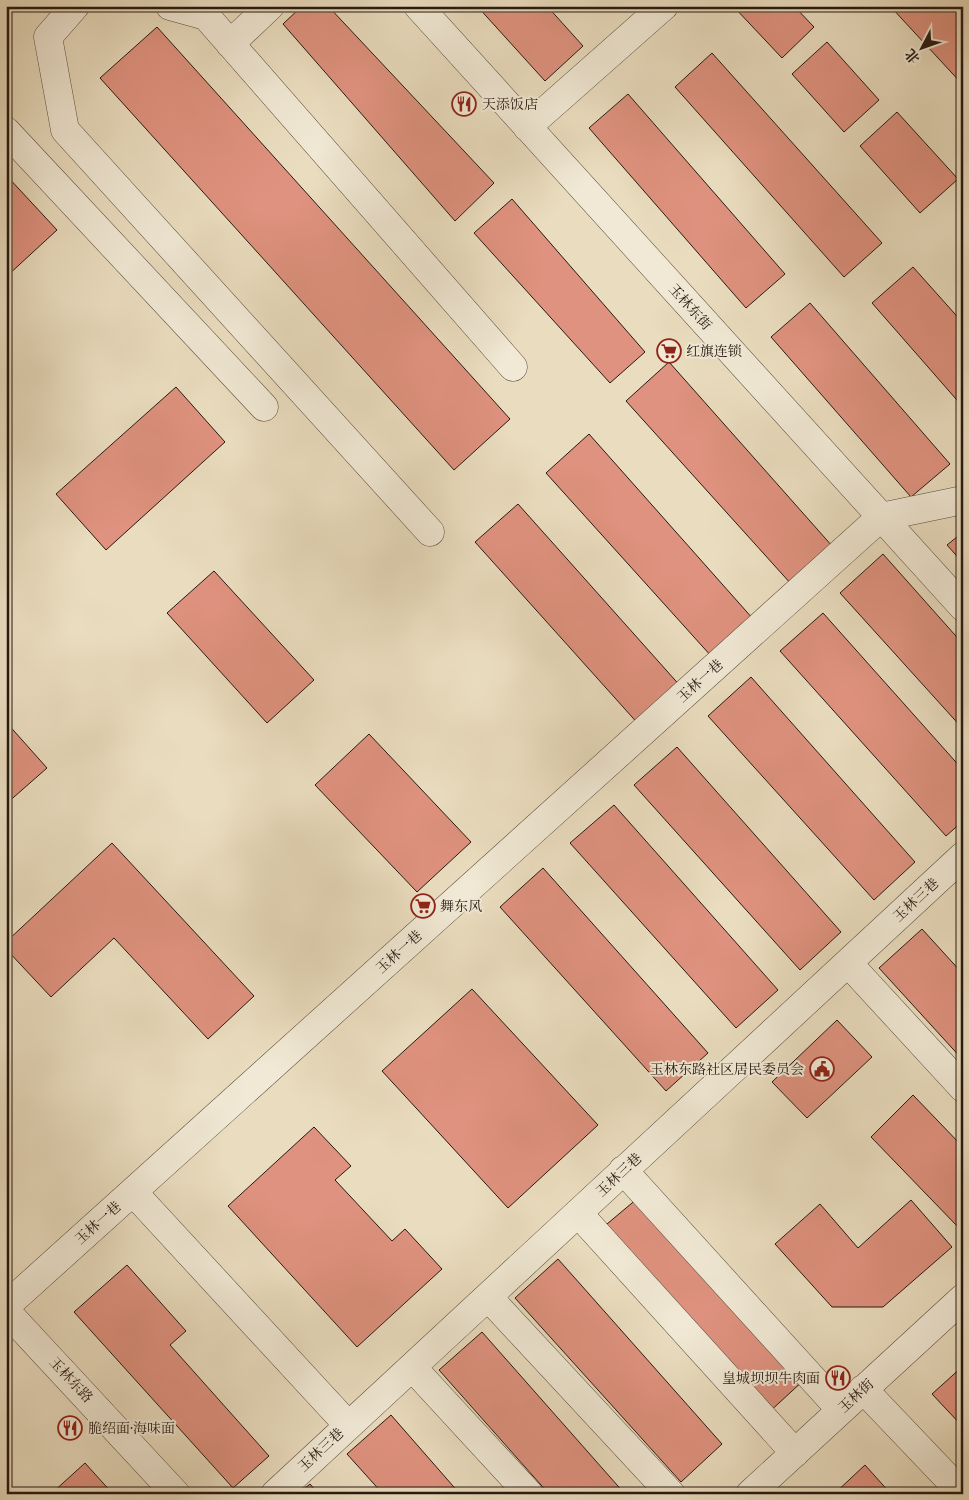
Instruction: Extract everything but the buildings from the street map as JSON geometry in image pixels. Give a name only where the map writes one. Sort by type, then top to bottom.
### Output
[{"type":"street","points":[[75,6],[48,37],[65,130],[430,532]]},
{"type":"street","points":[[170,6],[206,16],[513,367]]},
{"type":"street","points":[[230,44],[270,6]]},
{"type":"street","name":"玉林东街","points":[[418,6],[963,607]]},
{"type":"street","points":[[527,127],[664,6]]},
{"type":"street","points":[[6,131],[264,408]]},
{"type":"street","points":[[881,517],[963,500]]},
{"type":"street","name":"玉林一巷","points":[[6,1306],[881,517]]},
{"type":"street","name":"玉林三巷","points":[[275,1494],[963,856]]},
{"type":"street","points":[[848,963],[963,1088]]},
{"type":"street","points":[[624,1170],[841,1410]]},
{"type":"street","points":[[133,1192],[348,1425]]},
{"type":"street","points":[[578,1213],[794,1452]]},
{"type":"street","points":[[488,1296],[671,1494]]},
{"type":"street","name":"玉林街","points":[[750,1494],[963,1298]]},
{"type":"street","name":"玉林东路","points":[[6,1311],[176,1494]]},
{"type":"street","points":[[412,1367],[529,1494]]},
{"type":"street","points":[[863,1389],[963,1494]]},
{"type":"place","name":"天添饭店","points":[[464,104]]},
{"type":"place","name":"红旗连锁","points":[[669,351]]},
{"type":"place","name":"舞东风","points":[[423,906]]},
{"type":"place","name":"玉林东路社区居民委员会","points":[[822,1069]]},
{"type":"place","name":"皇城坝坝牛肉面","points":[[838,1378]]},
{"type":"place","name":"脆绍面·海味面","points":[[70,1428]]}]
